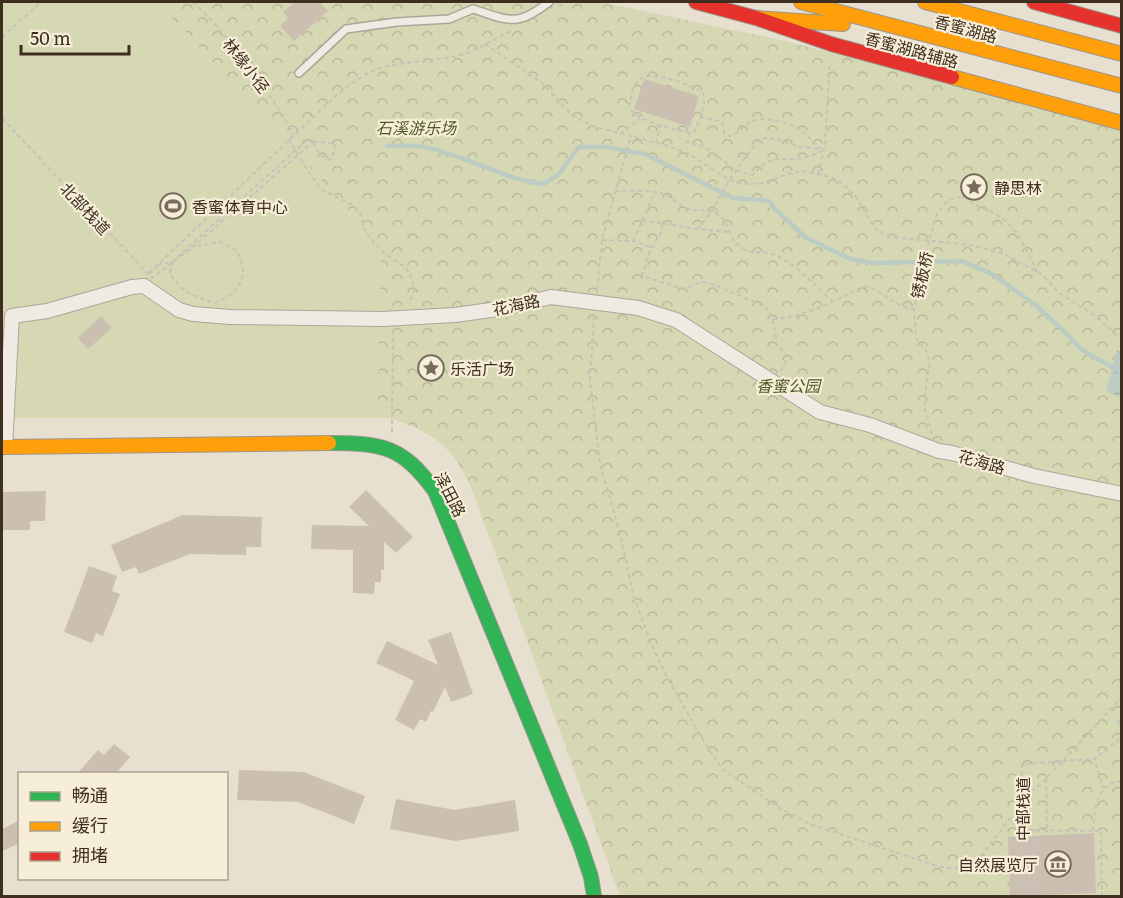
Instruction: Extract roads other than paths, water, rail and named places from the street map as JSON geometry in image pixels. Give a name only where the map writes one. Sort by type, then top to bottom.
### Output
[{"type":"main road","name":"香蜜湖路辅路","points":[[696,2],[756,18],[831,44],[1122,123]]},
{"type":"main road","name":"香蜜湖路","points":[[801,2],[1122,86]]},
{"type":"main road","name":"香蜜湖路","points":[[925,2],[1122,54]]},
{"type":"main road","points":[[1034,2],[1122,26]]},
{"type":"main road","points":[[756,18],[899,27]]},
{"type":"main road","name":"泽田路","points":[[3,447],[357,443],[381,445],[406,457],[422,472],[435,491],[580,844],[591,877],[594,897]]},
{"type":"street","name":"花海路","points":[[3,447],[12,316],[47,311],[132,287],[144,286],[171,306],[193,314],[231,317],[397,318],[465,314],[505,308],[551,297],[638,308],[676,320],[820,412],[870,426],[939,451],[1034,476],[1122,494]]},
{"type":"lane","points":[[299,73],[346,28],[449,19],[473,9],[508,21],[524,19],[549,2]]},
{"type":"water","points":[[1117,350],[1121,353],[1121,398],[1106,391]]},
{"type":"waterway","points":[[387,146],[425,147],[513,177],[543,184],[558,175],[579,147],[606,147],[645,154],[733,198],[769,201],[806,238],[851,259],[874,263],[962,261],[992,274],[1033,303],[1081,349],[1122,373]]},
{"type":"place","name":"静思林","points":[[974,187]]},
{"type":"place","name":"香蜜体育中心","points":[[173,206]]},
{"type":"place","name":"乐活广场","points":[[431,368]]},
{"type":"place","name":"自然展览厅","points":[[1058,864]]},
{"type":"park label","name":"石溪游乐场","points":[[416,127]]},
{"type":"park label","name":"香蜜公园","points":[[788,385]]}]
